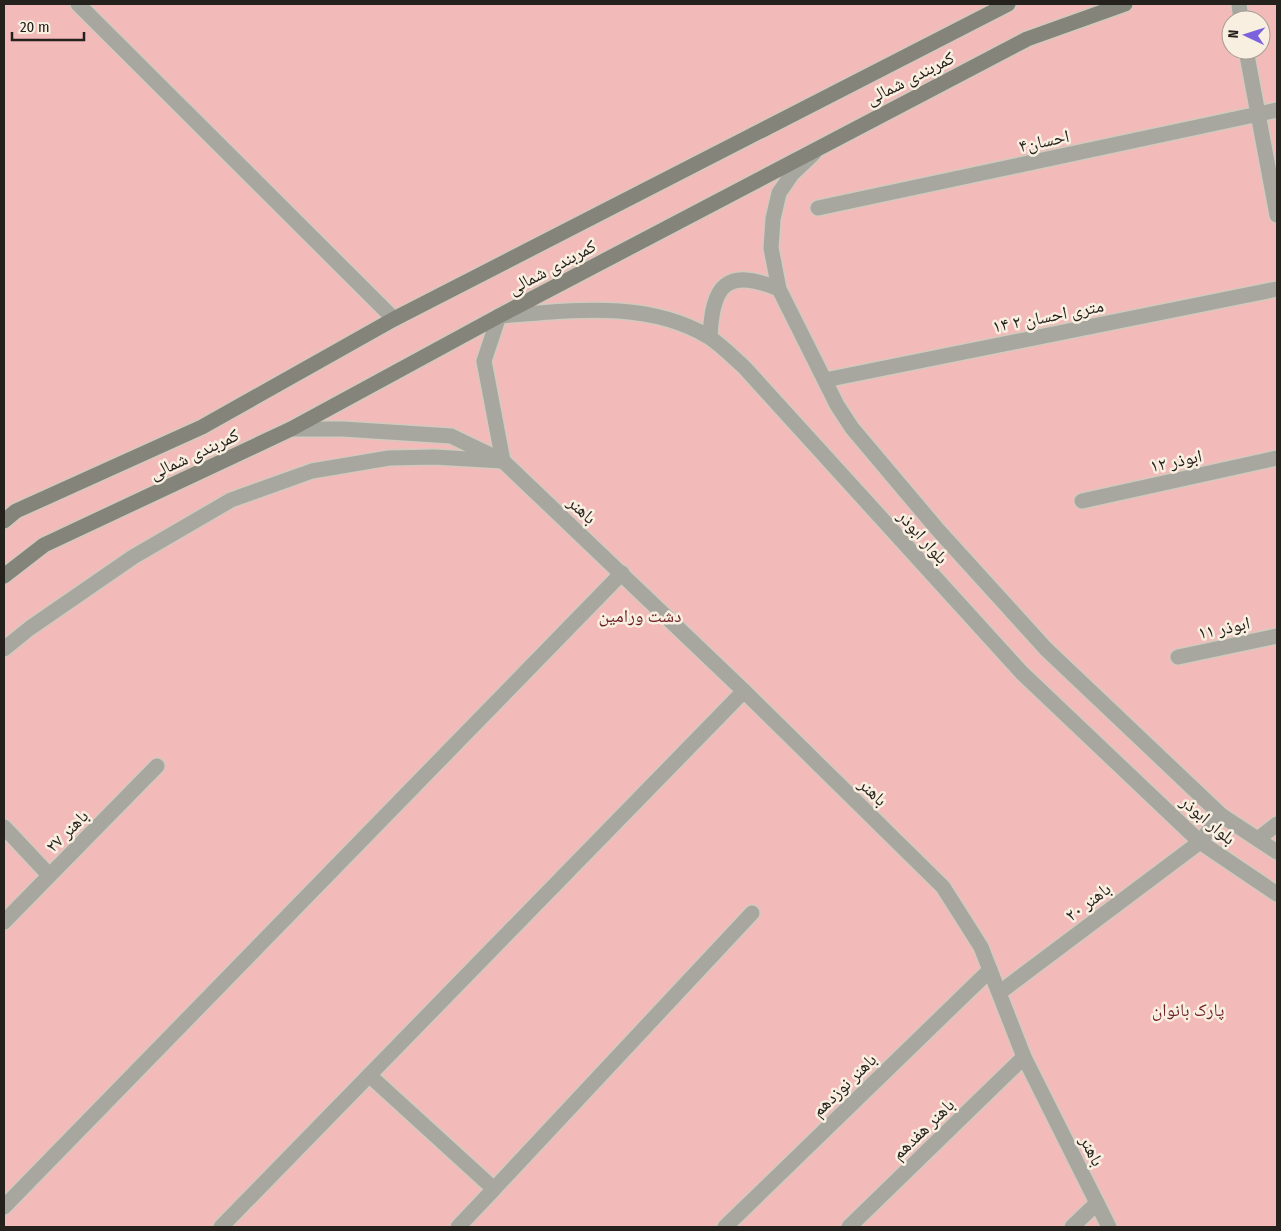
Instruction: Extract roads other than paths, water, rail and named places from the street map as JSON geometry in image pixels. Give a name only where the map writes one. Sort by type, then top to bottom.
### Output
[{"type":"main road","name":"کمربندی شمالی","points":[[4,521],[16,511],[202,427],[394,319],[1008,4]]},
{"type":"main road","name":"کمربندی شمالی","points":[[4,576],[44,545],[291,429],[822,144],[1026,39],[1125,4]]},
{"type":"street","points":[[78,4],[394,319]]},
{"type":"street","points":[[1248,60],[1277,215]]},
{"type":"street","name":"احسان۴","points":[[818,208],[1277,110]]},
{"type":"street","name":"بلوار ابوذر","points":[[822,144],[792,174],[779,193],[773,219],[771,248],[779,289],[837,404],[852,428],[938,530],[1046,649],[1222,814],[1277,852]]},
{"type":"street","points":[[710,338],[711,316],[718,292],[736,279],[758,280],[779,289]]},
{"type":"street","name":"۱۴ متری احسان ۲","points":[[825,380],[1277,289]]},
{"type":"street","name":"بلوار ابوذر","points":[[499,316],[610,309],[676,321],[710,338],[744,367],[1022,673],[1200,842],[1277,894]]},
{"type":"street","points":[[4,649],[30,628],[133,557],[231,500],[312,471],[389,458],[434,457],[503,461],[484,361],[499,316]]},
{"type":"street","name":"باهنر","points":[[291,429],[343,429],[451,436],[503,461],[744,691],[943,887],[981,946],[1024,1057],[1109,1227]]},
{"type":"street","name":"ابوذر ۱۲","points":[[1082,501],[1277,458]]},
{"type":"street","points":[[4,1207],[622,573]]},
{"type":"street","name":"ابوذر ۱۱","points":[[1178,657],[1277,636]]},
{"type":"street","points":[[221,1227],[744,691]]},
{"type":"street","name":"باهنر ۲۷","points":[[4,922],[157,766]]},
{"type":"street","name":"باهنر ۲۰","points":[[999,993],[1200,842],[1222,814]]},
{"type":"street","points":[[1258,839],[1277,824]]},
{"type":"street","points":[[4,827],[49,876]]},
{"type":"street","points":[[458,1227],[752,913]]},
{"type":"street","name":"باهنر نوزدهم","points":[[724,1227],[990,970]]},
{"type":"street","name":"باهنر هفدهم","points":[[849,1227],[1024,1057]]},
{"type":"street","points":[[369,1075],[494,1189]]},
{"type":"street","points":[[1072,1227],[1097,1203]]},
{"type":"park label","name":"دشت ورامین","points":[[640,616]]},
{"type":"park label","name":"پارک بانوان","points":[[1188,1010]]}]
